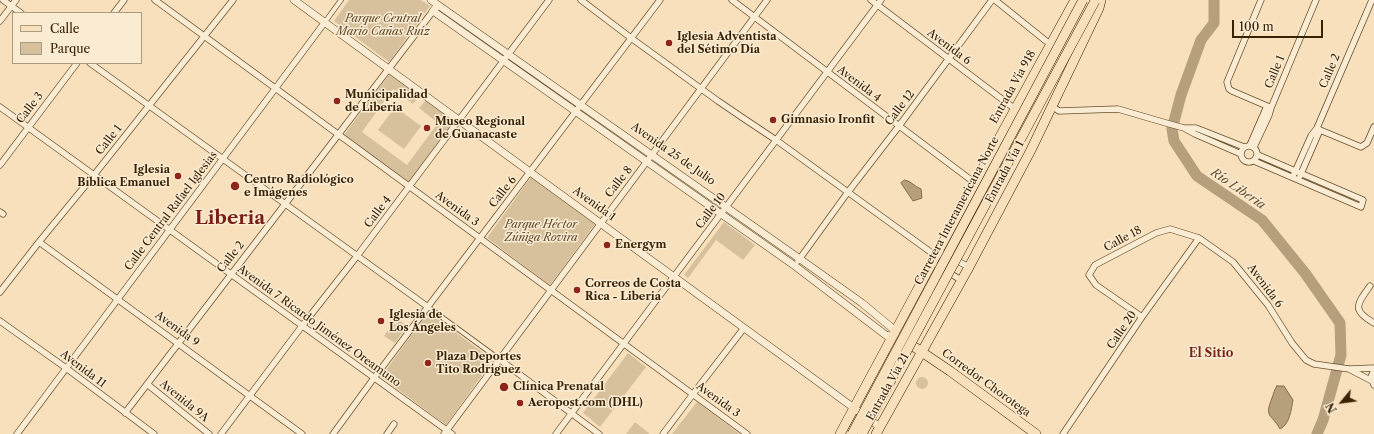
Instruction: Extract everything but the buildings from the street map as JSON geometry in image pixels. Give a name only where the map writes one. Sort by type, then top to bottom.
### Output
[{"type":"main road","name":"Entrada Vía 918","points":[[895,334],[975,183],[1075,0]]},
{"type":"main road","name":"Carretera Interamericana Norte","points":[[852,434],[1083,0]]},
{"type":"main road","name":"Carretera Interamericana Norte","points":[[862,434],[1098,0]]},
{"type":"main road","name":"Entrada Vía 1","points":[[922,351],[969,267],[1053,107],[1099,8],[1098,0]]},
{"type":"main road","name":"Avenida 25 de Julio","points":[[895,334],[922,351]]},
{"type":"main road","points":[[840,434],[895,334]]},
{"type":"main road","name":"Entrada Vía 21","points":[[878,430],[922,351]]},
{"type":"main road","name":"Corredor Chorotega","points":[[922,351],[1036,434]]},
{"type":"street","points":[[3,0],[20,12]]},
{"type":"street","points":[[0,21],[16,0]]},
{"type":"street","points":[[115,12],[124,0]]},
{"type":"street","name":"Avenida 3","points":[[154,0],[746,433]]},
{"type":"street","name":"Calle 1","points":[[0,292],[233,0]]},
{"type":"street","name":"Avenida 1","points":[[294,0],[854,408],[878,430]]},
{"type":"street","name":"Calle Central Rafael Iglesias","points":[[17,434],[341,0]]},
{"type":"street","name":"Avenida 25 de Julio","points":[[431,0],[440,2],[508,54],[800,258],[862,303],[892,328],[895,334],[886,336],[795,266],[433,11]]},
{"type":"street","name":"Calle 4","points":[[221,434],[302,326],[410,187],[508,54],[550,0]]},
{"type":"street","points":[[581,0],[631,38],[776,140],[936,256],[938,266],[961,280]]},
{"type":"street","name":"Calle 6","points":[[333,434],[660,0]]},
{"type":"street","name":"Avenida 4","points":[[732,0],[975,183]]},
{"type":"street","name":"Calle 8","points":[[445,432],[768,0]]},
{"type":"street","name":"Avenida 6","points":[[871,0],[879,2],[948,59],[1015,109]]},
{"type":"street","points":[[993,0],[1046,42]]},
{"type":"street","name":"Calle 12","points":[[795,266],[848,192],[993,0]]},
{"type":"street","points":[[1261,0],[1227,85],[1232,91],[1269,107]]},
{"type":"street","name":"Calle 1","points":[[1252,146],[1269,116],[1269,107],[1316,0]]},
{"type":"street","name":"Calle 2","points":[[1296,179],[1319,129],[1372,0]]},
{"type":"street","name":"Calle 2","points":[[125,413],[440,2]]},
{"type":"street","name":"Calle 10","points":[[556,434],[879,2]]},
{"type":"street","name":"Calle 3","points":[[0,165],[76,64]]},
{"type":"street","points":[[91,64],[428,307],[599,434]]},
{"type":"street","name":"Avenida 7 Ricardo Jiménez Oreamuno","points":[[0,107],[170,229],[374,378],[445,432],[452,434]]},
{"type":"street","points":[[1053,107],[1059,111],[1118,109],[1182,127],[1196,128],[1244,147],[1252,146],[1258,155],[1363,200],[1361,207],[1254,161],[1245,161],[1240,154],[1182,127]]},
{"type":"street","points":[[1319,129],[1358,146],[1365,146],[1374,127]]},
{"type":"street","points":[[1240,154],[1244,147]]},
{"type":"street","points":[[1254,161],[1258,155]]},
{"type":"street","name":"Avenida 6","points":[[1170,229],[1199,238],[1233,262],[1268,305],[1292,343],[1306,360],[1314,364],[1347,368]]},
{"type":"street","name":"Calle 18","points":[[1142,317],[1096,285],[1089,275],[1095,265],[1156,233],[1170,229]]},
{"type":"street","name":"Calle 20","points":[[1063,434],[1142,317],[1199,238]]},
{"type":"street","name":"Avenida 9","points":[[39,242],[302,434]]},
{"type":"street","points":[[936,256],[944,254],[969,267]]},
{"type":"street","points":[[1370,286],[1358,302],[1358,310],[1364,317],[1374,323]]},
{"type":"street","name":"Avenida 11","points":[[0,321],[154,434]]},
{"type":"street","points":[[663,434],[692,394],[744,328]]},
{"type":"street","points":[[1347,368],[1374,369],[1372,374],[1373,383]]},
{"type":"street","points":[[1347,368],[1373,383]]},
{"type":"street","name":"Avenida 9A","points":[[147,384],[209,434]]},
{"type":"street","points":[[387,434],[394,424]]},
{"type":"green space","name":"Parque Central Mario Cañas Ruíz","points":[[349,0],[421,0],[430,6],[389,62],[334,21]]},
{"type":"green space","points":[[390,74],[420,95],[413,104],[393,89],[362,132],[407,165],[438,123],[419,108],[426,100],[454,120],[409,182],[344,135]]},
{"type":"green space","points":[[395,107],[421,126],[404,149],[378,130]]},
{"type":"green space","name":"Parque Héctor Zúñiga Rovira","points":[[531,177],[595,224],[550,285],[487,238]]},
{"type":"green space","points":[[724,222],[755,245],[743,260],[716,240],[688,278],[684,275]]},
{"type":"green space","points":[[428,312],[493,360],[446,425],[381,377]]},
{"type":"green space","points":[[399,320],[407,326],[395,343],[384,336],[393,323],[396,325]]},
{"type":"green space","points":[[628,353],[646,367],[600,427],[583,413]]},
{"type":"green space","points":[[920,377],[924,377],[928,383],[924,389],[920,389],[916,385],[916,381]]},
{"type":"green space","points":[[697,402],[740,434],[672,434]]},
{"type":"green space","points":[[635,422],[650,434],[626,434]]},
{"type":"shaded area","points":[[905,180],[921,189],[922,198],[913,201],[901,183]]},
{"type":"shaded area","points":[[1277,386],[1284,386],[1293,400],[1288,420],[1280,429],[1269,412],[1270,404]]},
{"type":"waterway","name":"Río Liberia","points":[[1214,0],[1214,23],[1201,40],[1181,95],[1172,129],[1174,141],[1197,176],[1262,220],[1305,273],[1340,323],[1341,355],[1323,420],[1317,434]]},
{"type":"place","name":"Iglesia Adventista del Sétimo Día","points":[[669,43]]},
{"type":"place","name":"Municipalidad de Liberia","points":[[337,101]]},
{"type":"place","name":"Gimnasio Ironfit","points":[[773,120]]},
{"type":"place","name":"Museo Regional de Guanacaste","points":[[427,128]]},
{"type":"place","name":"Iglesia Bíblica Emanuel","points":[[178,176]]},
{"type":"place","name":"Centro Radiológico e Imágenes","points":[[235,186]]},
{"type":"place","name":"Energym","points":[[607,245]]},
{"type":"place","name":"Correos de Costa Rica - Liberia","points":[[577,290]]},
{"type":"place","name":"Iglesia de Los Ángeles","points":[[381,321]]},
{"type":"place","name":"Plaza Deportes Tito Rodríguez","points":[[428,363]]},
{"type":"place","name":"Clínica Prenatal","points":[[504,387]]},
{"type":"place","name":"Aeropost.com (DHL)","points":[[520,403]]},
{"type":"district","name":"Liberia","points":[[230,219]]},
{"type":"district","name":"El Sitio","points":[[1211,354]]}]
